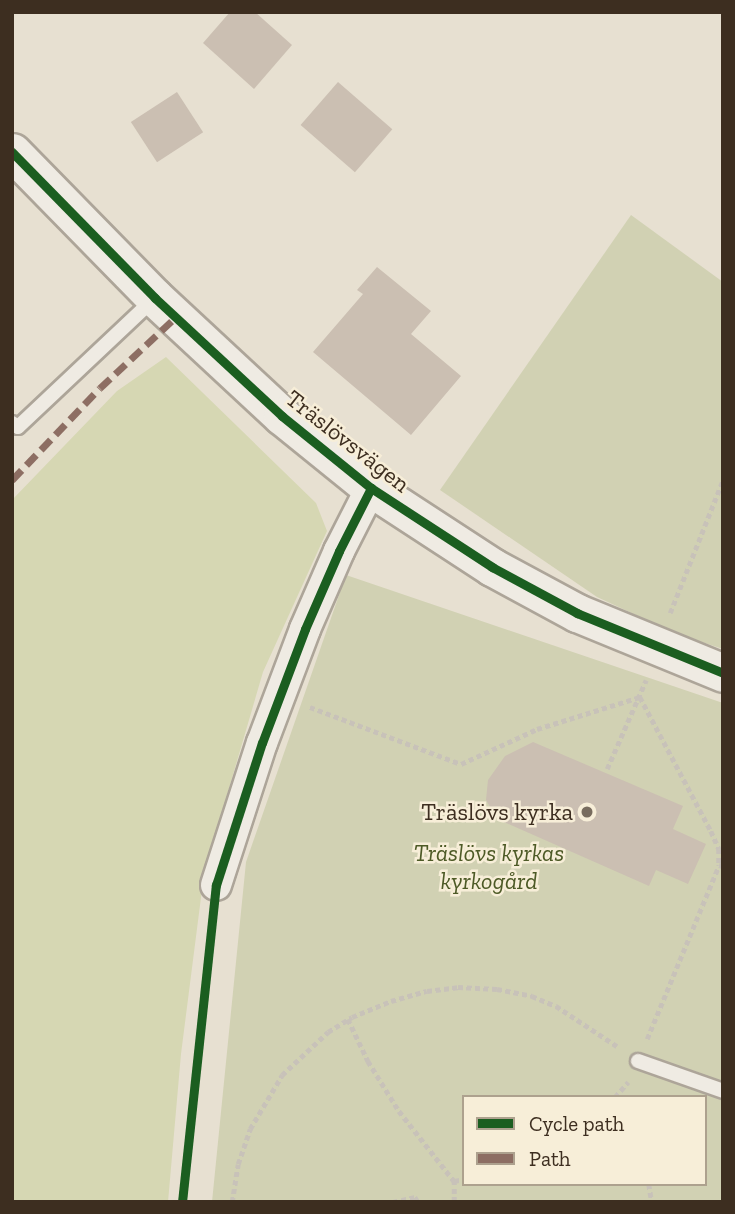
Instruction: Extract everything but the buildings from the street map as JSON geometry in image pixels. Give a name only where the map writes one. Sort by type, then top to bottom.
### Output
[{"type":"street","name":"Träslövsvägen","points":[[12,152],[155,298],[282,415],[371,488],[492,567],[577,613],[723,673]]},
{"type":"street","points":[[216,885],[280,695],[339,551],[371,488]]},
{"type":"lane","points":[[12,423],[18,427],[155,298]]},
{"type":"lane","points":[[638,1061],[723,1091]]},
{"type":"path","points":[[232,1202],[237,1164],[263,1103],[282,1075],[311,1045],[348,1019],[391,1000],[427,990],[458,987],[497,989],[531,996],[556,1006],[638,1061],[721,866],[719,849],[711,831],[640,697],[537,729],[461,764],[280,695]]},
{"type":"path","points":[[348,1019],[368,1061],[399,1111],[454,1181],[454,1202]]},
{"type":"path","points":[[454,1181],[462,1179]]},
{"type":"path","points":[[393,1202],[415,1197],[418,1202]]},
{"type":"green space","points":[[631,215],[723,282],[723,649],[677,634],[597,597],[440,490]]},
{"type":"green space","points":[[166,357],[316,503],[327,531],[263,672],[204,874],[181,1054],[168,1202],[12,1202],[12,500],[117,391]]},
{"type":"green space","name":"Träslövs kyrkas kyrkogård","points":[[346,575],[723,703],[723,1202],[212,1202],[246,862]]},
{"type":"marked path","points":[[12,480],[100,388],[176,317]]},
{"type":"cycle path","points":[[12,152],[155,298],[282,416],[371,488],[492,567],[577,613],[723,673]]},
{"type":"cycle path","points":[[182,1202],[216,885],[262,743],[305,629],[339,551],[371,488]]},
{"type":"place","name":"Träslövs kyrka","points":[[587,812]]}]
